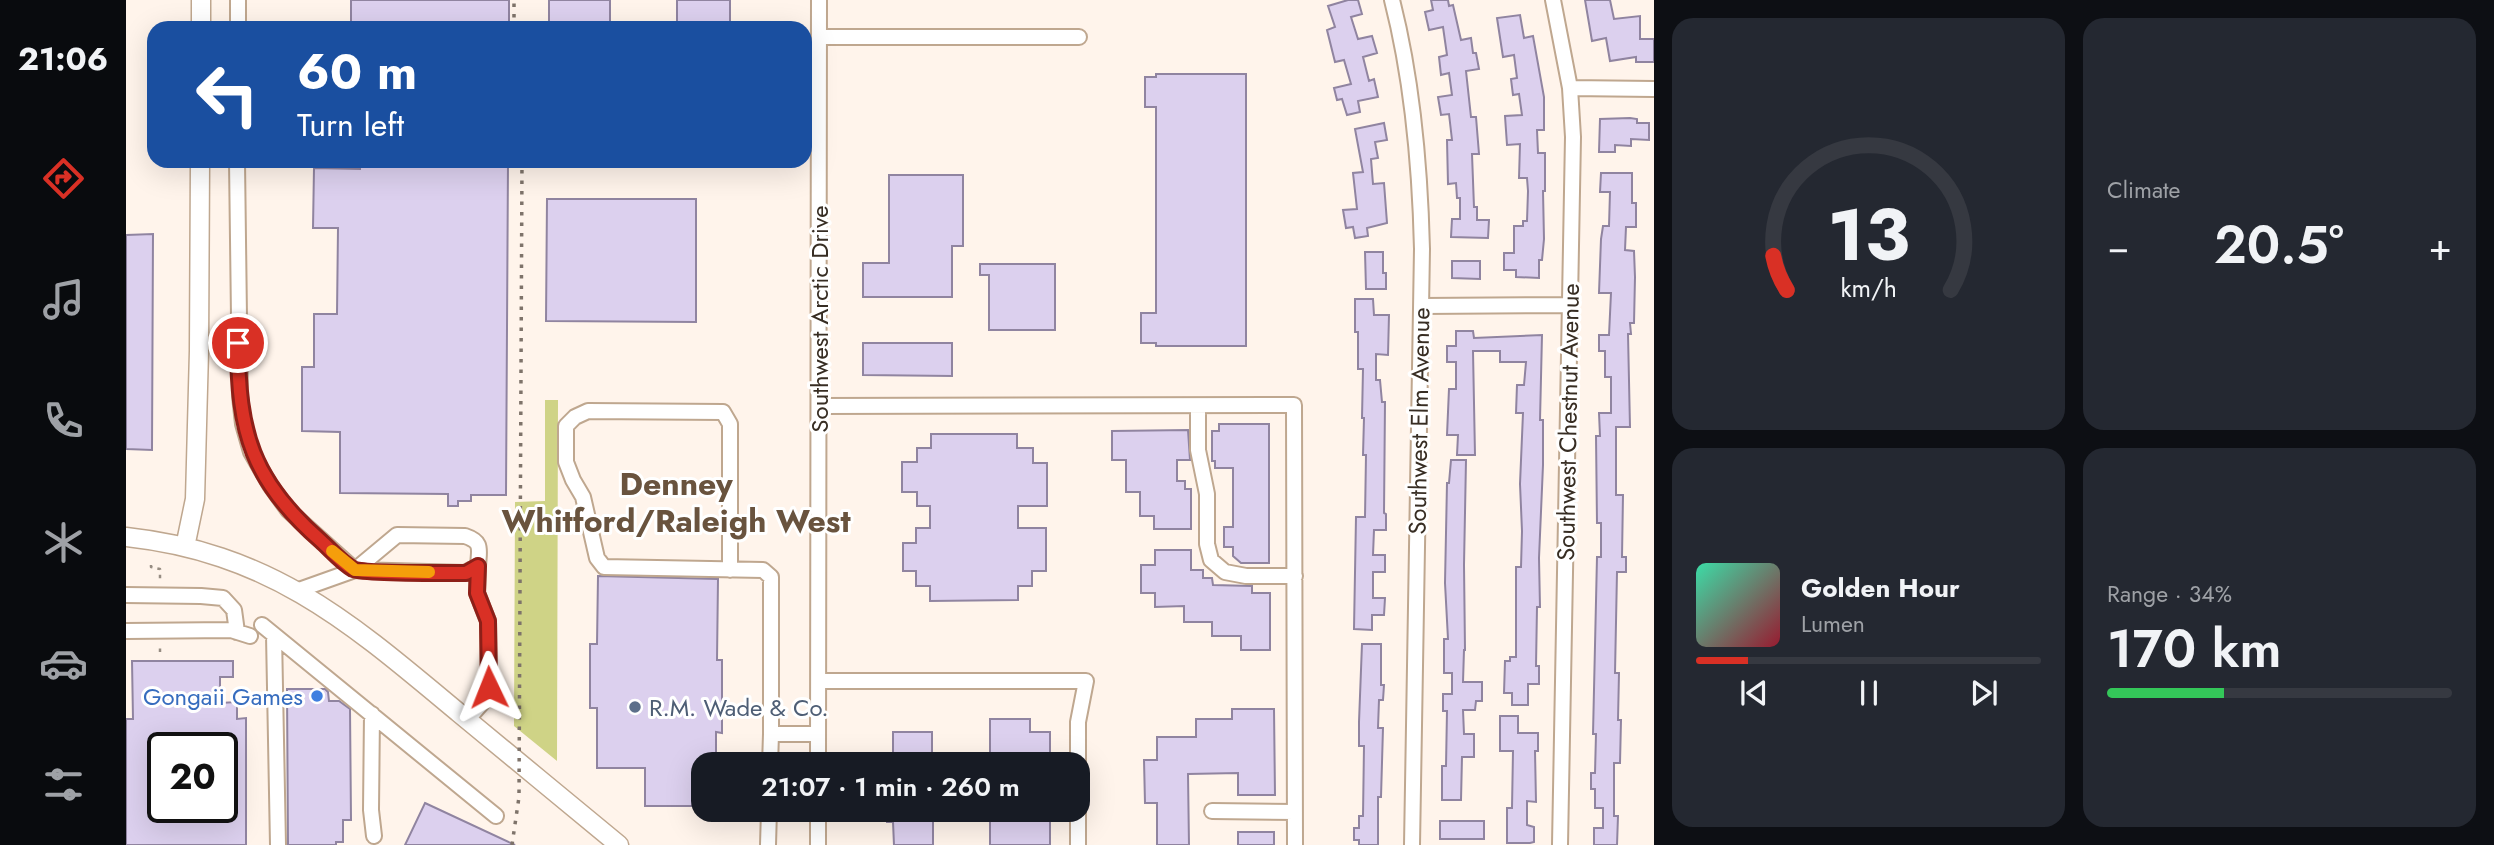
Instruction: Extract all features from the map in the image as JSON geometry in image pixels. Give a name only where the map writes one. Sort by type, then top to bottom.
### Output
[{"type":"main road","points":[[201,0],[201,21]]},
{"type":"main road","points":[[185,547],[195,499],[200,351],[200,168]]},
{"type":"main road","points":[[126,537],[211,553],[258,571],[353,626],[619,845]]},
{"type":"street","points":[[237,21],[238,0]]},
{"type":"street","name":"Southwest Arctic Drive","points":[[818,752],[819,0]]},
{"type":"street","name":"Southwest Elm Avenue","points":[[1392,0],[1409,84],[1419,163],[1422,306],[1412,845]]},
{"type":"street","name":"Southwest Chestnut Avenue","points":[[1553,0],[1570,88],[1573,137],[1560,845]]},
{"type":"street","points":[[820,37],[1079,37]]},
{"type":"street","points":[[1570,88],[1654,89]]},
{"type":"street","points":[[237,168],[238,369],[243,424],[251,452],[288,510],[355,570],[466,573],[478,566]]},
{"type":"street","points":[[1422,306],[1570,305]]},
{"type":"street","points":[[819,406],[1294,405],[1295,845]]},
{"type":"street","points":[[1198,406],[1198,450],[1207,494],[1207,544],[1211,560],[1225,572],[1245,576],[1295,576]]},
{"type":"street","points":[[730,570],[730,424],[723,412],[588,411],[575,417],[566,426],[566,462],[583,497],[597,558],[604,567],[730,570],[764,570],[771,577],[770,752]]},
{"type":"street","points":[[296,591],[355,570],[397,535],[465,536],[475,539],[479,545],[477,593],[488,621],[489,687],[482,703],[467,720]]},
{"type":"street","points":[[126,595],[223,598],[234,610],[243,634],[231,630],[126,631]]},
{"type":"street","points":[[262,625],[496,816]]},
{"type":"street","points":[[274,635],[278,845]]},
{"type":"street","points":[[818,681],[1086,681],[1078,722],[1078,845]]},
{"type":"street","points":[[372,714],[371,810],[374,836]]},
{"type":"street","points":[[771,734],[818,734]]},
{"type":"street","points":[[1212,811],[1295,812]]},
{"type":"street","points":[[768,845],[769,822]]},
{"type":"street","points":[[818,822],[818,845]]},
{"type":"green space","points":[[545,400],[558,400],[557,761],[514,726],[515,502],[545,501]]},
{"type":"building","points":[[351,0],[509,0],[509,21],[351,21]]},
{"type":"building","points":[[549,0],[610,0],[610,21],[549,21]]},
{"type":"building","points":[[677,0],[730,0],[730,21],[677,21]]},
{"type":"building","points":[[1358,0],[1362,14],[1351,17],[1358,39],[1372,36],[1377,53],[1363,57],[1369,81],[1374,79],[1378,97],[1358,101],[1360,112],[1347,115],[1342,99],[1337,100],[1334,88],[1351,84],[1344,60],[1335,62],[1327,30],[1335,27],[1328,6]]},
{"type":"building","points":[[1431,0],[1448,0],[1449,6],[1453,5],[1461,40],[1471,38],[1473,53],[1476,53],[1479,69],[1466,71],[1471,117],[1476,117],[1479,154],[1472,154],[1474,207],[1477,207],[1477,220],[1489,220],[1488,238],[1451,237],[1452,219],[1460,219],[1460,198],[1457,198],[1456,183],[1448,184],[1447,140],[1452,140],[1449,114],[1441,115],[1438,97],[1452,95],[1449,73],[1441,75],[1439,57],[1447,55],[1443,27],[1429,30],[1425,12],[1433,10]]},
{"type":"building","points":[[1585,0],[1610,0],[1614,19],[1640,16],[1640,39],[1654,39],[1654,62],[1636,62],[1636,57],[1610,61],[1606,38],[1592,41]]},
{"type":"building","points":[[1520,15],[1524,38],[1533,36],[1544,97],[1544,130],[1537,130],[1538,153],[1545,153],[1544,239],[1542,260],[1539,260],[1539,278],[1516,277],[1516,270],[1504,270],[1504,253],[1514,253],[1514,226],[1523,226],[1523,221],[1527,221],[1528,191],[1527,178],[1519,178],[1520,144],[1507,145],[1505,116],[1522,115],[1519,94],[1513,95],[1511,79],[1517,78],[1514,55],[1503,57],[1497,18]]},
{"type":"building","points":[[1156,74],[1246,74],[1246,346],[1156,346],[1156,343],[1141,343],[1141,313],[1156,313],[1156,107],[1145,107],[1145,77],[1156,77]]},
{"type":"building","points":[[1600,119],[1637,119],[1637,123],[1649,123],[1649,140],[1631,139],[1631,146],[1615,145],[1615,152],[1599,152]]},
{"type":"building","points":[[1384,123],[1387,140],[1375,142],[1378,158],[1371,159],[1373,184],[1384,183],[1387,223],[1367,228],[1368,236],[1355,238],[1353,227],[1346,228],[1343,210],[1357,209],[1353,173],[1363,172],[1355,129]]},
{"type":"building","points":[[314,168],[508,168],[506,495],[471,495],[471,501],[458,501],[458,506],[448,506],[448,494],[340,493],[340,432],[302,431],[302,367],[314,367],[314,314],[337,314],[338,228],[313,228]]},
{"type":"building","points":[[1601,173],[1632,173],[1632,203],[1636,203],[1636,227],[1626,227],[1625,250],[1634,251],[1635,277],[1634,323],[1630,323],[1631,334],[1628,334],[1630,427],[1616,427],[1616,495],[1623,495],[1622,557],[1626,557],[1626,572],[1617,572],[1615,673],[1619,673],[1618,720],[1621,720],[1620,763],[1614,763],[1617,845],[1594,845],[1594,828],[1603,828],[1603,808],[1595,808],[1595,789],[1591,789],[1591,773],[1595,773],[1596,734],[1593,734],[1597,557],[1601,557],[1601,523],[1597,523],[1596,436],[1600,436],[1599,413],[1611,413],[1611,377],[1605,377],[1605,351],[1599,351],[1599,335],[1609,335],[1611,293],[1599,293],[1601,239],[1603,226],[1609,226],[1610,192],[1600,192]]},
{"type":"building","points":[[889,175],[963,175],[963,246],[952,246],[952,297],[863,297],[863,263],[889,263]]},
{"type":"building","points":[[547,199],[696,199],[696,322],[546,321]]},
{"type":"building","points":[[153,234],[152,450],[126,449],[126,235]]},
{"type":"building","points":[[1365,252],[1383,252],[1386,289],[1366,289]]},
{"type":"building","points":[[1452,261],[1480,261],[1480,279],[1452,278]]},
{"type":"building","points":[[980,264],[1055,264],[1055,330],[989,330],[989,275],[980,275]]},
{"type":"building","points":[[1355,299],[1373,299],[1374,315],[1389,315],[1388,355],[1376,354],[1376,380],[1380,380],[1382,402],[1385,402],[1386,530],[1374,530],[1373,555],[1385,555],[1385,572],[1373,572],[1373,598],[1385,598],[1384,615],[1372,615],[1372,630],[1354,629],[1356,517],[1365,517],[1366,455],[1363,455],[1363,369],[1358,369]]},
{"type":"building","points":[[1456,331],[1473,331],[1474,338],[1542,335],[1540,420],[1543,420],[1543,465],[1536,666],[1539,666],[1539,684],[1528,684],[1528,705],[1512,705],[1512,693],[1504,693],[1505,661],[1516,657],[1516,567],[1521,567],[1523,413],[1516,413],[1517,385],[1524,385],[1526,362],[1500,362],[1500,351],[1473,351],[1475,455],[1457,455],[1458,435],[1447,435],[1449,389],[1456,389],[1456,362],[1447,362],[1447,346],[1456,346]]},
{"type":"building","points":[[863,343],[952,343],[952,376],[863,375]]},
{"type":"building","points":[[1219,424],[1269,424],[1269,563],[1241,563],[1233,556],[1233,547],[1224,547],[1224,527],[1233,527],[1233,468],[1215,468],[1215,461],[1212,461],[1212,431],[1219,431]]},
{"type":"building","points":[[1188,430],[1190,460],[1177,460],[1177,481],[1185,481],[1185,489],[1191,489],[1191,529],[1154,529],[1154,516],[1140,516],[1140,492],[1126,492],[1126,460],[1112,460],[1112,431]]},
{"type":"building","points":[[931,434],[1017,434],[1017,448],[1033,448],[1033,463],[1047,463],[1047,506],[1018,506],[1018,528],[1046,528],[1046,571],[1032,571],[1032,586],[1018,586],[1018,600],[930,601],[930,586],[916,586],[916,571],[903,571],[903,543],[916,543],[916,528],[930,528],[930,506],[917,506],[917,492],[902,492],[902,462],[917,462],[917,448],[931,448]]},
{"type":"building","points":[[1451,460],[1466,460],[1463,682],[1482,682],[1482,701],[1476,701],[1475,710],[1463,710],[1464,734],[1474,734],[1474,757],[1462,757],[1461,800],[1442,800],[1447,711],[1443,711],[1443,694],[1452,694],[1452,673],[1444,673],[1444,639],[1448,639],[1445,583],[1447,483]]},
{"type":"building","points":[[1155,550],[1191,550],[1191,570],[1203,570],[1203,578],[1212,578],[1213,585],[1252,586],[1252,593],[1270,593],[1270,650],[1241,650],[1241,636],[1212,636],[1212,622],[1184,622],[1184,606],[1155,607],[1155,593],[1141,593],[1141,565],[1155,565]]},
{"type":"building","points":[[598,576],[718,579],[717,660],[722,660],[722,733],[716,732],[716,752],[691,752],[691,806],[645,806],[645,768],[597,768],[597,708],[590,708],[590,644],[597,644]]},
{"type":"building","points":[[1362,644],[1381,644],[1381,685],[1384,685],[1383,700],[1379,700],[1378,728],[1383,728],[1378,845],[1359,845],[1359,840],[1354,840],[1354,828],[1359,828],[1359,816],[1363,816],[1364,746],[1359,746]]},
{"type":"building","points":[[132,661],[233,661],[233,677],[220,677],[220,703],[237,702],[237,719],[246,718],[246,845],[126,845],[126,719],[133,719]]},
{"type":"building","points":[[287,689],[325,689],[329,701],[339,701],[350,709],[351,820],[343,820],[343,842],[336,842],[336,845],[288,845]]},
{"type":"building","points":[[1232,709],[1274,709],[1275,795],[1238,795],[1238,773],[1188,774],[1189,845],[1157,845],[1157,803],[1145,803],[1144,760],[1157,760],[1157,737],[1196,737],[1196,719],[1232,719]]},
{"type":"building","points":[[1500,716],[1518,716],[1518,733],[1538,733],[1538,751],[1535,751],[1536,802],[1527,801],[1527,825],[1534,827],[1534,842],[1507,843],[1507,808],[1512,808],[1513,751],[1500,751]]},
{"type":"building","points":[[990,719],[1030,719],[1030,732],[1050,732],[1050,752],[990,752]]},
{"type":"building","points":[[893,732],[932,732],[932,752],[893,752]]},
{"type":"building","points":[[425,803],[515,845],[405,845]]},
{"type":"building","points":[[1440,821],[1484,821],[1484,839],[1440,839]]},
{"type":"building","points":[[893,822],[933,822],[933,845],[894,845]]},
{"type":"building","points":[[990,822],[1050,822],[1050,845],[990,845]]},
{"type":"building","points":[[1238,832],[1274,832],[1274,845],[1238,845]]},
{"type":"railway","points":[[514,0],[514,21]]},
{"type":"railway","points":[[512,845],[519,797],[522,168]]},
{"type":"slow traffic","points":[[332,551],[355,570],[429,572]]},
{"type":"place","name":"Gongaii Games","points":[[317,696]]},
{"type":"place","name":"R.M. Wade & Co.","points":[[635,707]]},
{"type":"district","name":"Denney Whitford/Raleigh West","points":[[676,502]]},
{"type":"route","points":[[238,343],[243,424],[251,452],[270,485],[305,528],[355,570],[466,573],[478,566],[477,593],[488,621],[489,687]]}]
